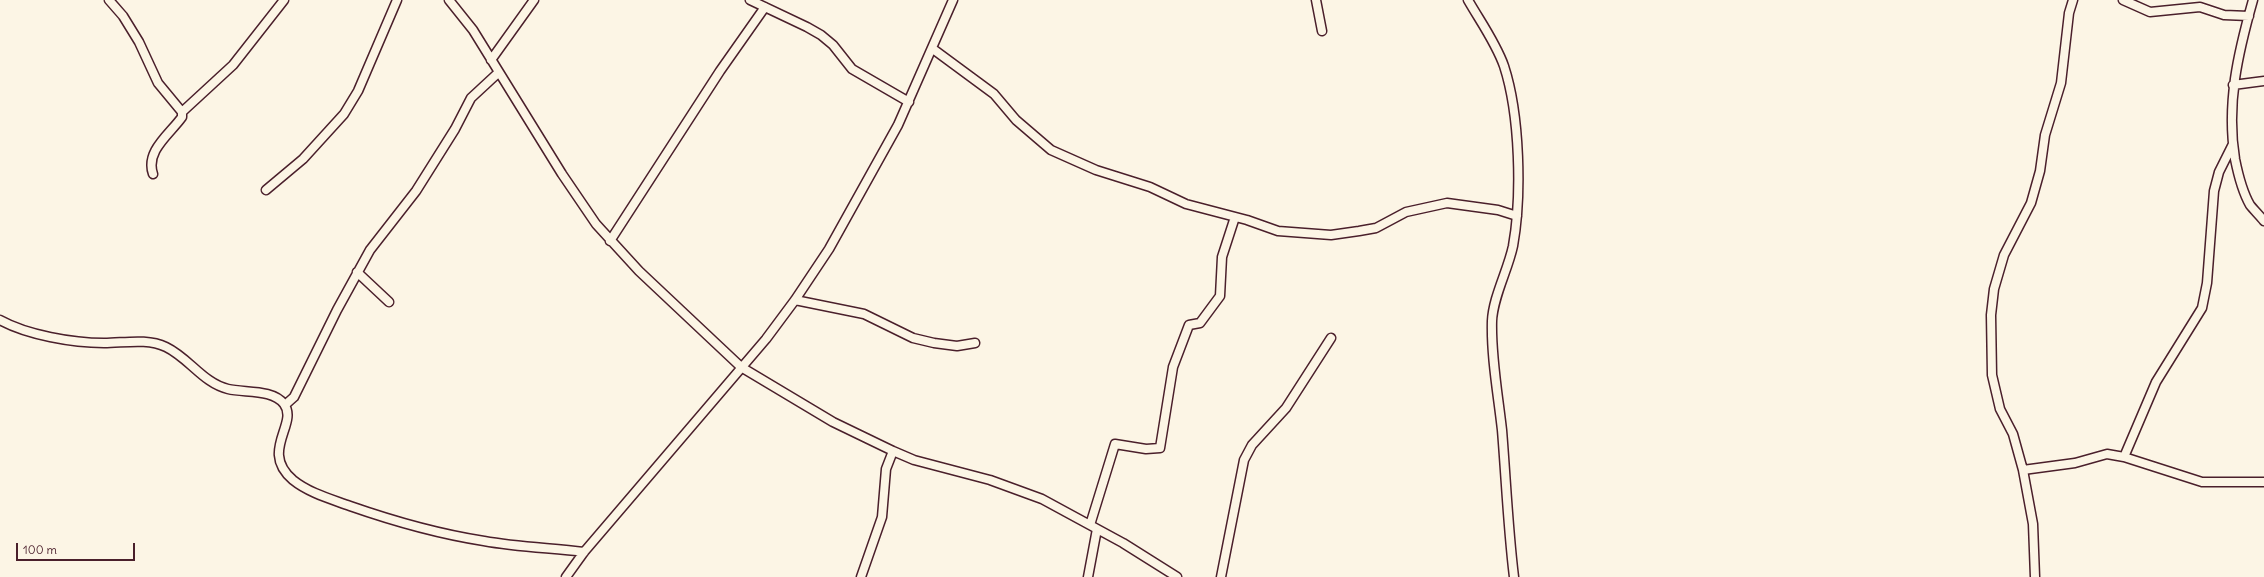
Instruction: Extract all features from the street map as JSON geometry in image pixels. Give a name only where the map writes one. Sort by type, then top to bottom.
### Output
[{"type":"street","points":[[109,0],[123,16],[139,42],[158,83],[182,112]]},
{"type":"street","points":[[153,174],[151,159],[156,149],[182,117],[182,112],[233,65],[284,0]]},
{"type":"street","points":[[266,190],[302,159],[344,114],[358,91],[397,0]]},
{"type":"street","points":[[449,0],[473,30],[498,73],[562,174],[610,241],[639,271],[741,367],[833,422],[893,451],[914,460],[990,480],[1022,491],[1094,527],[1176,577]]},
{"type":"street","points":[[490,60],[534,0]]},
{"type":"street","points":[[750,0],[821,35],[833,45],[852,69],[909,102]]},
{"type":"street","points":[[566,577],[584,552],[741,367],[795,300],[829,249],[860,196],[909,102],[953,0]]},
{"type":"street","points":[[1316,0],[1322,31]]},
{"type":"street","points":[[1468,0],[1503,64],[1510,86],[1517,156],[1517,216],[1511,256],[1495,306],[1492,325],[1505,460],[1508,530],[1514,577]]},
{"type":"street","points":[[2035,577],[2033,524],[2023,470],[2013,434],[1997,399],[1990,355],[1991,315],[1994,289],[2004,255],[2031,203],[2040,171],[2045,135],[2060,83],[2068,13],[2073,0]]},
{"type":"street","points":[[2122,0],[2150,12],[2200,8],[2224,15],[2249,16]]},
{"type":"street","points":[[2253,0],[2233,85],[2231,118],[2233,144],[2239,178],[2250,205],[2264,221]]},
{"type":"street","points":[[610,241],[720,71],[765,7]]},
{"type":"street","points":[[933,49],[994,94],[1016,120],[1051,150],[1096,170],[1150,187],[1186,204],[1235,217],[1278,231],[1331,235],[1376,228],[1406,212],[1447,203],[1498,210],[1517,216]]},
{"type":"street","points":[[285,405],[294,397],[357,272],[370,250],[420,185],[455,129],[471,98],[498,73]]},
{"type":"street","points":[[2233,85],[2264,81]]},
{"type":"street","points":[[2124,457],[2156,382],[2202,308],[2207,283],[2214,191],[2219,172],[2233,144]]},
{"type":"street","points":[[1088,577],[1094,527],[1116,444],[1146,449],[1160,448],[1172,367],[1189,325],[1200,323],[1220,296],[1222,257],[1235,217]]},
{"type":"street","points":[[357,272],[389,302]]},
{"type":"street","points":[[795,300],[864,314],[913,338],[957,346],[975,343]]},
{"type":"street","points":[[0,320],[36,333],[88,343],[155,343],[167,347],[180,356],[214,384],[228,389],[274,396],[285,405],[287,417],[278,456],[282,467],[293,480],[307,490],[374,514],[476,540],[584,552]]},
{"type":"street","points":[[1221,577],[1244,460],[1252,445],[1286,408],[1331,338]]},
{"type":"street","points":[[861,577],[882,517],[886,469],[893,451]]},
{"type":"street","points":[[2023,470],[2075,463],[2106,454],[2124,457],[2202,482],[2264,482]]}]
